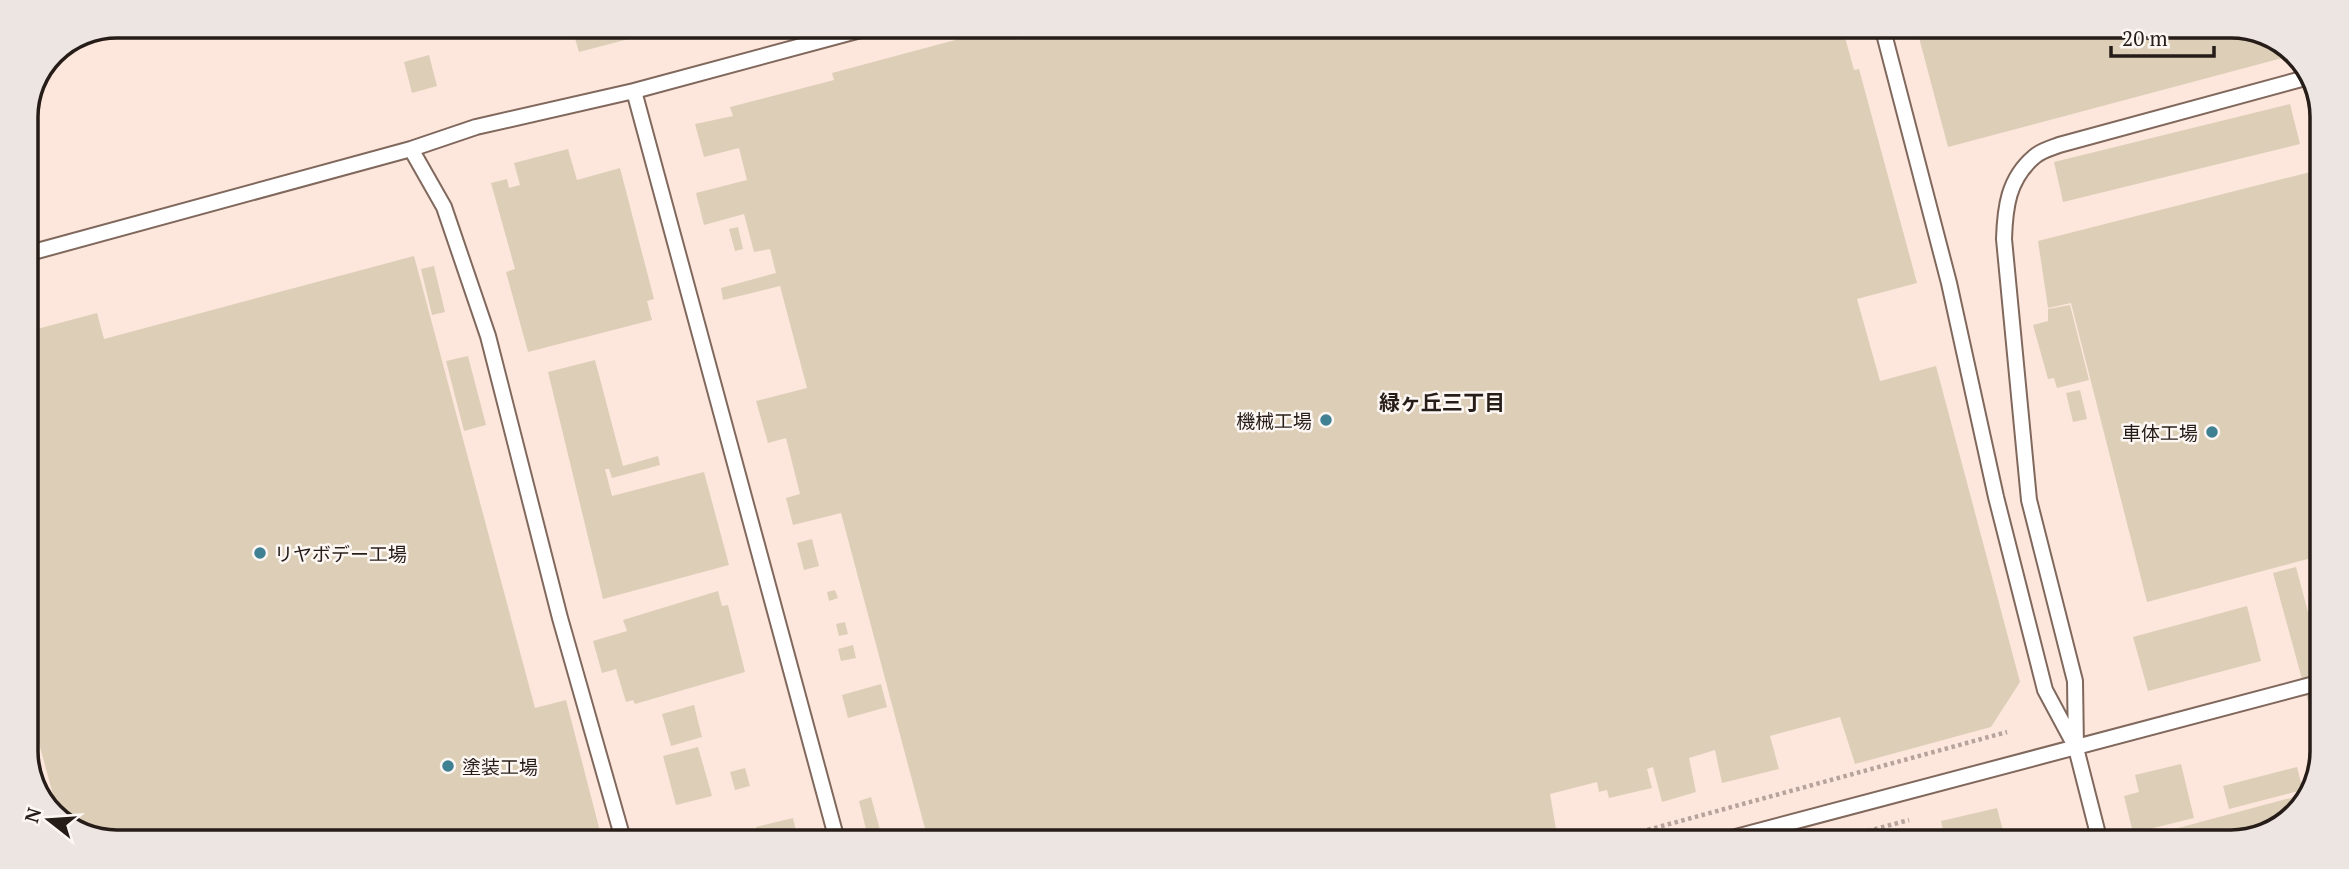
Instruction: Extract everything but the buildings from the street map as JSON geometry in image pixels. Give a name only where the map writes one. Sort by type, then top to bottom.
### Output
[{"type":"lane","points":[[38,251],[411,149],[476,127],[634,91],[828,39]]},
{"type":"lane","points":[[1885,39],[1949,283],[1996,497],[2045,690],[2076,748]]},
{"type":"lane","points":[[2097,830],[2076,748],[2075,681],[2029,500],[2004,239],[2006,204],[2017,176],[2035,156],[2059,145],[2301,79]]},
{"type":"lane","points":[[634,91],[835,830]]},
{"type":"lane","points":[[411,149],[444,207],[488,336],[560,618],[620,830]]},
{"type":"lane","points":[[1763,830],[2310,685]]},
{"type":"path","points":[[1647,830],[2007,732]]},
{"type":"place","name":"機械工場","points":[[1326,420]]},
{"type":"place","name":"車体工場","points":[[2212,432]]},
{"type":"place","name":"リヤボデー工場","points":[[260,553]]},
{"type":"place","name":"塗装工場","points":[[448,766]]},
{"type":"district","name":"緑ヶ丘三丁目","points":[[1442,402]]}]
